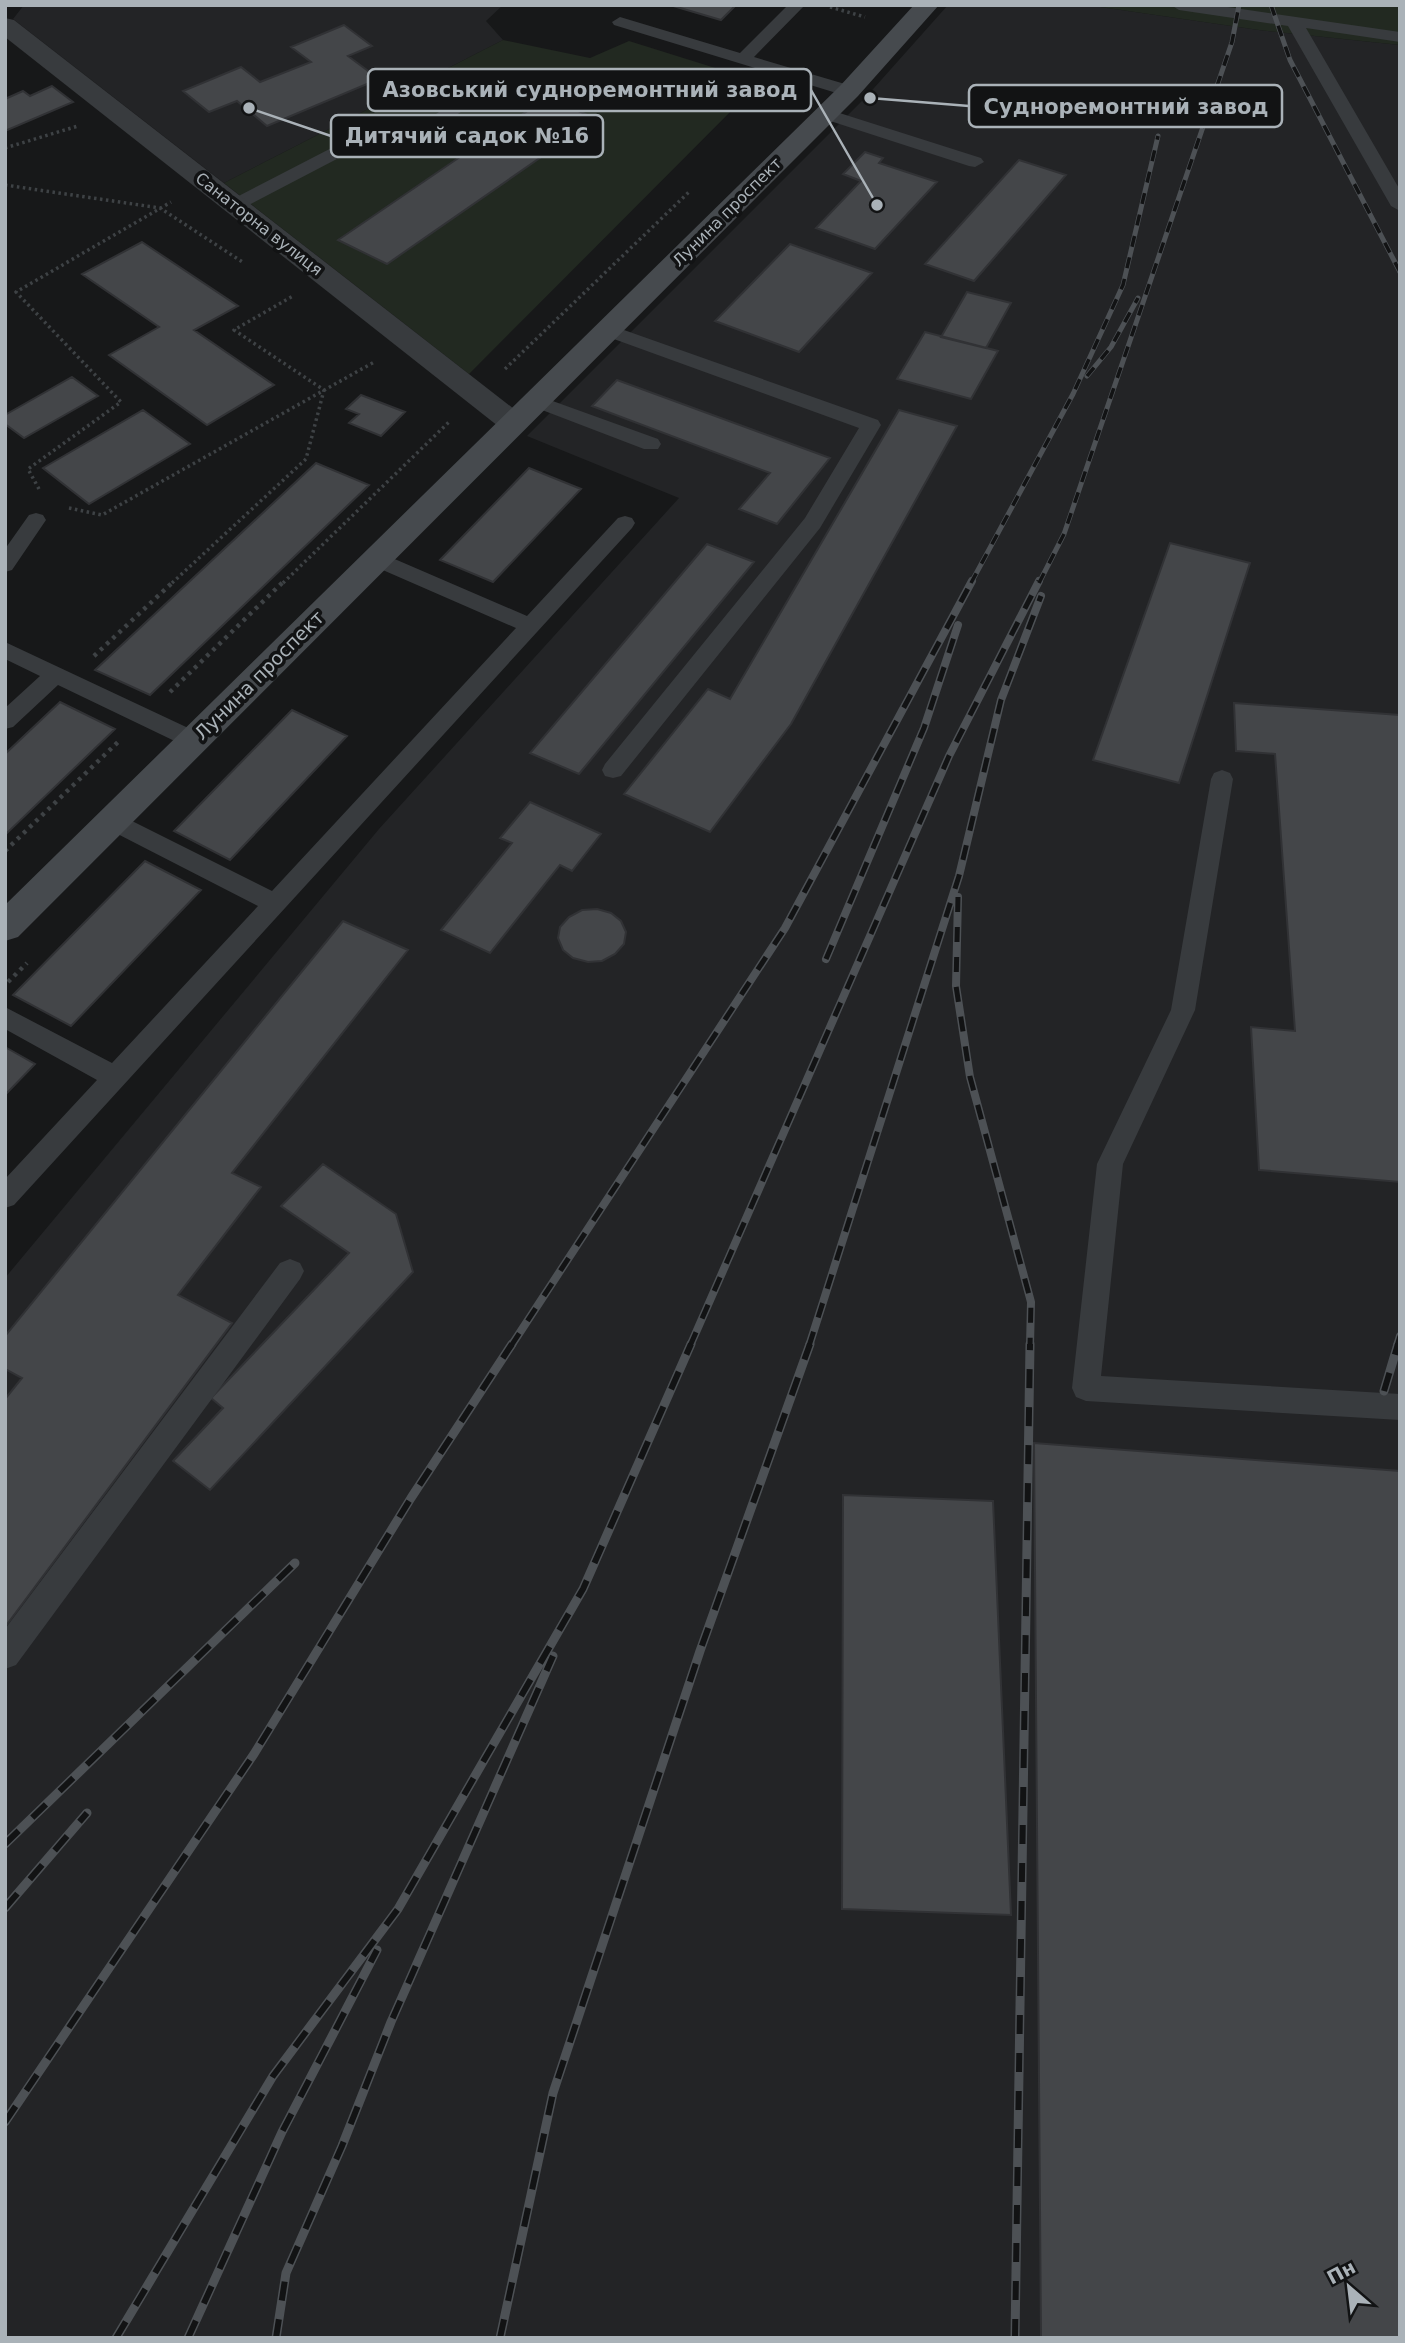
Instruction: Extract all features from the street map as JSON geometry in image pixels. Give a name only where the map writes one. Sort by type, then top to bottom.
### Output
[{"type":"street","points":[[5,12],[11,5]]},
{"type":"street","name":"Лунина проспект","points":[[5,927],[827,114],[927,5]]},
{"type":"street","name":"Санаторна вулиця","points":[[5,25],[477,395],[524,413]]},
{"type":"lane","points":[[638,5],[620,22],[849,91]]},
{"type":"lane","points":[[743,59],[797,5]]},
{"type":"lane","points":[[1179,5],[1400,37]]},
{"type":"lane","points":[[1294,22],[1400,206]]},
{"type":"lane","points":[[235,205],[351,145],[414,135],[485,88]]},
{"type":"lane","points":[[827,114],[975,162]]},
{"type":"lane","points":[[607,330],[871,425],[813,523],[613,770]]},
{"type":"lane","points":[[524,413],[651,444]]},
{"type":"lane","points":[[5,565],[36,520]]},
{"type":"lane","points":[[5,1196],[625,523]]},
{"type":"lane","points":[[376,559],[531,626]]},
{"type":"lane","points":[[5,650],[193,740]]},
{"type":"lane","points":[[5,721],[62,677]]},
{"type":"lane","points":[[1222,779],[1183,1010],[1110,1164],[1086,1388],[1400,1408]]},
{"type":"lane","points":[[111,821],[275,903]]},
{"type":"lane","points":[[5,1017],[115,1077]]},
{"type":"lane","points":[[5,1654],[290,1271]]},
{"type":"path","points":[[823,5],[865,18]]},
{"type":"path","points":[[5,148],[25,142]]},
{"type":"path","points":[[28,470],[121,402],[16,292],[205,182]]},
{"type":"path","points":[[5,851],[697,184]]},
{"type":"path","points":[[5,185],[160,208]]},
{"type":"path","points":[[293,295],[234,330],[324,390]]},
{"type":"path","points":[[102,515],[386,356]]},
{"type":"path","points":[[62,677],[306,459],[324,390]]},
{"type":"shaded area","points":[[24,5],[503,5],[486,21],[503,40],[224,183],[13,19]]},
{"type":"shaded area","points":[[948,5],[1087,5],[1259,30],[1400,45],[1400,2338],[5,2338],[5,1278],[379,829],[679,498],[527,436],[866,97]]},
{"type":"shaded area","points":[[1087,5],[1400,5],[1400,45],[1259,30]]},
{"type":"shaded area","points":[[503,40],[590,58],[629,41],[760,82],[469,374],[224,183]]},
{"type":"building","points":[[670,5],[736,5],[721,20]]},
{"type":"building","points":[[344,25],[372,46],[348,56],[379,79],[267,126],[237,101],[209,112],[183,91],[241,67],[260,82],[311,62],[291,47]]},
{"type":"building","points":[[52,86],[73,102],[5,131],[5,99],[23,91],[30,96]]},
{"type":"building","points":[[548,97],[596,119],[387,264],[338,240]]},
{"type":"building","points":[[865,152],[883,158],[879,163],[937,182],[875,249],[816,228],[861,181],[843,174]]},
{"type":"building","points":[[1019,160],[1066,175],[974,281],[925,264]]},
{"type":"building","points":[[142,242],[238,306],[194,330],[274,385],[207,425],[109,355],[159,327],[82,274]]},
{"type":"building","points":[[790,244],[872,273],[799,352],[715,321]]},
{"type":"building","points":[[967,292],[1011,303],[986,348],[941,337]]},
{"type":"building","points":[[925,332],[998,351],[971,399],[897,379]]},
{"type":"building","points":[[72,377],[98,396],[24,438],[5,424],[5,415]]},
{"type":"building","points":[[617,380],[830,458],[777,524],[739,509],[770,473],[592,406]]},
{"type":"building","points":[[361,395],[405,412],[381,436],[349,423],[359,414],[346,409]]},
{"type":"building","points":[[143,410],[190,444],[89,504],[43,468]]},
{"type":"building","points":[[899,410],[957,426],[791,724],[710,832],[624,794],[708,689],[730,699]]},
{"type":"building","points":[[316,463],[369,485],[150,695],[95,670]]},
{"type":"building","points":[[529,468],[581,489],[493,582],[440,560]]},
{"type":"building","points":[[1170,543],[1250,563],[1179,783],[1093,760]]},
{"type":"building","points":[[707,544],[754,562],[579,774],[530,753]]},
{"type":"building","points":[[60,702],[115,729],[5,835],[5,754]]},
{"type":"building","points":[[1234,703],[1400,715],[1400,1182],[1259,1170],[1251,1027],[1295,1031],[1275,754],[1236,751]]},
{"type":"building","points":[[292,710],[347,736],[230,860],[174,831]]},
{"type":"building","points":[[530,802],[601,834],[572,871],[560,865],[490,953],[441,930],[512,843],[500,838]]},
{"type":"building","points":[[145,861],[201,890],[71,1026],[13,995]]},
{"type":"building","points":[[597,909],[611,913],[621,921],[626,932],[624,944],[615,954],[602,961],[588,962],[573,958],[563,950],[558,938],[560,927],[569,917],[582,910]]},
{"type":"building","points":[[343,921],[408,950],[232,1173],[261,1187],[178,1295],[232,1323],[5,1627],[5,1399],[22,1378],[5,1369],[5,1336]]},
{"type":"building","points":[[5,1047],[35,1064],[5,1095]]},
{"type":"building","points":[[323,1164],[396,1214],[413,1272],[210,1490],[173,1461],[223,1408],[211,1398],[349,1253],[281,1206]]},
{"type":"building","points":[[1034,1443],[1400,1471],[1400,2338],[1041,2338]]},
{"type":"building","points":[[843,1495],[993,1501],[1011,1915],[842,1909]]},
{"type":"railway","points":[[1039,583],[1064,534],[1232,42],[1239,5]]},
{"type":"railway","points":[[1271,5],[1290,60],[1400,272]]},
{"type":"railway","points":[[971,583],[1073,394],[1123,285],[1158,136]]},
{"type":"railway","points":[[1087,376],[1111,347],[1138,298]]},
{"type":"railway","points":[[511,1346],[785,928],[972,581]]},
{"type":"railway","points":[[690,1346],[949,756],[1039,581]]},
{"type":"railway","points":[[809,1346],[959,876],[1001,700],[1041,596]]},
{"type":"railway","points":[[826,959],[924,728],[958,625]]},
{"type":"railway","points":[[958,897],[956,986],[970,1077],[1031,1302],[1030,1346]]},
{"type":"railway","points":[[1397,1346],[1400,1336]]},
{"type":"railway","points":[[5,2122],[254,1754],[411,1498],[512,1344]]},
{"type":"railway","points":[[116,2338],[273,2076],[398,1909],[583,1589],[691,1344]]},
{"type":"railway","points":[[500,2338],[553,2093],[700,1651],[810,1344]]},
{"type":"railway","points":[[1015,2338],[1030,1344]]},
{"type":"railway","points":[[1384,1391],[1398,1344]]},
{"type":"railway","points":[[5,1844],[295,1563]]},
{"type":"railway","points":[[276,2338],[286,2273],[342,2146],[391,2022],[553,1656]]},
{"type":"railway","points":[[5,1908],[87,1813]]},
{"type":"railway","points":[[188,2338],[282,2132],[377,1950]]},
{"type":"place","name":"Судноремонтний завод","points":[[870,98]]},
{"type":"place","name":"Дитячий садок №16","points":[[249,108]]},
{"type":"place","name":"Азовський судноремонтний завод","points":[[877,205]]}]
